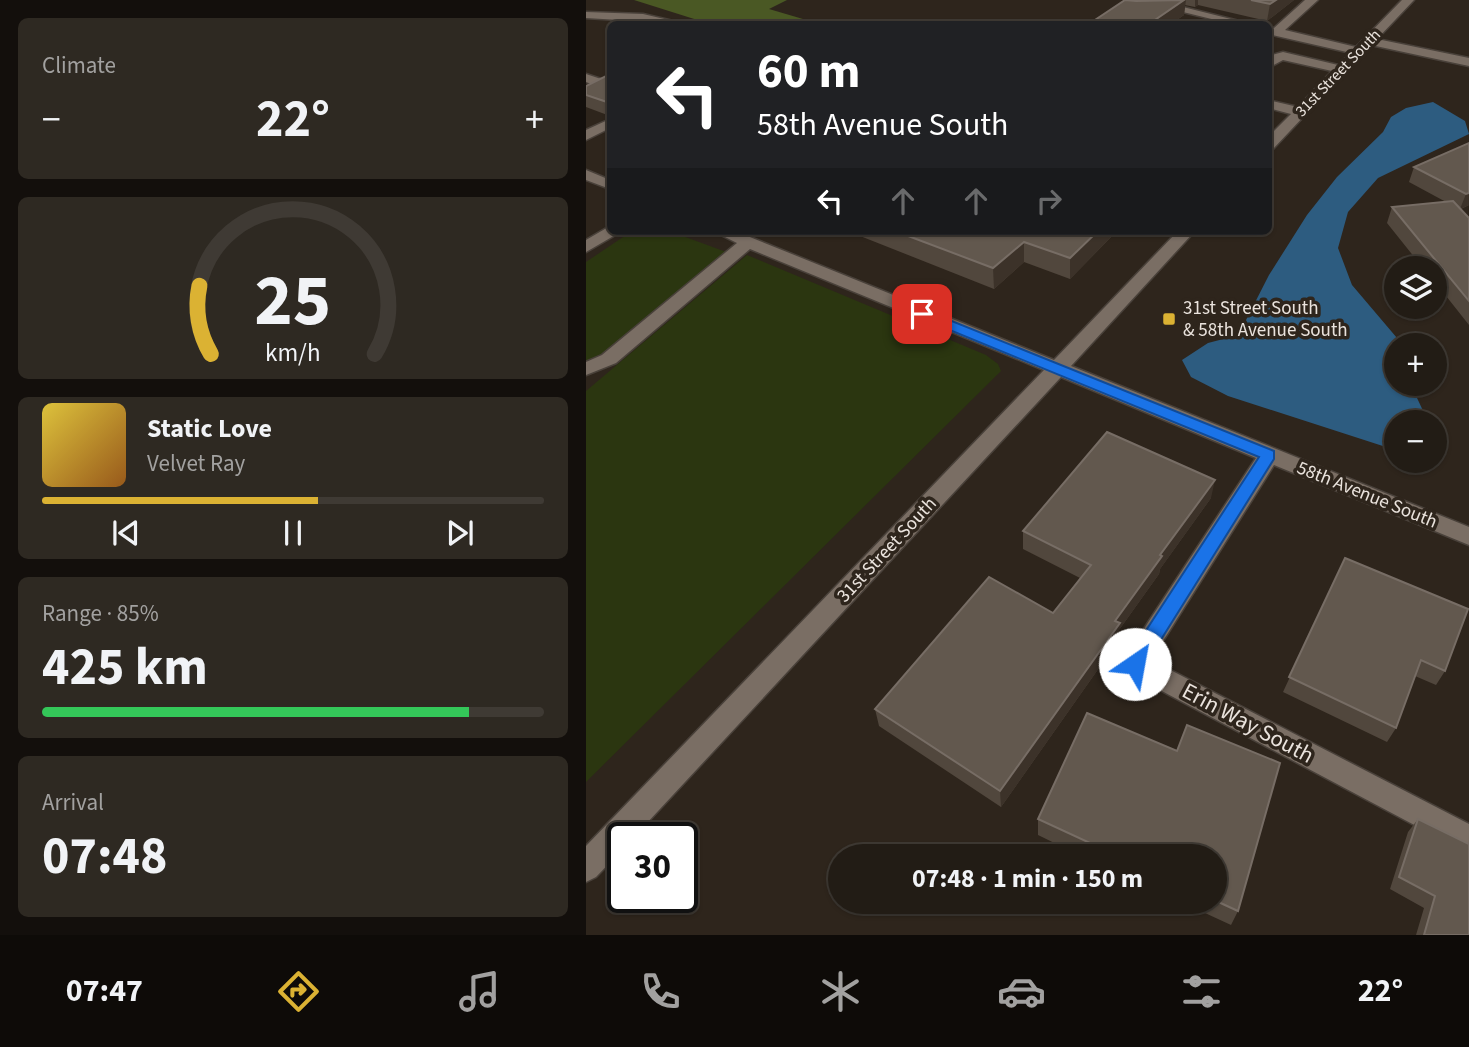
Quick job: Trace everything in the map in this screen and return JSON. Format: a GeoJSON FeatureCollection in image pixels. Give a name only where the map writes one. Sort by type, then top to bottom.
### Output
{"type":"FeatureCollection","features":[{"type":"Feature","properties":{"kind":"street"},"geometry":{"type":"LineString","coordinates":[[1140,0],[1232,21]]}},
{"type":"Feature","properties":{"kind":"street"},"geometry":{"type":"LineString","coordinates":[[1272,31],[1312,0]]}},
{"type":"Feature","properties":{"kind":"street","name":"31st Street South"},"geometry":{"type":"LineString","coordinates":[[1272,142],[1408,0]]}},
{"type":"Feature","properties":{"kind":"street"},"geometry":{"type":"LineString","coordinates":[[586,15],[643,17],[664,21]]}},
{"type":"Feature","properties":{"kind":"street"},"geometry":{"type":"LineString","coordinates":[[1272,31],[1359,51]]}},
{"type":"Feature","properties":{"kind":"street"},"geometry":{"type":"LineString","coordinates":[[1369,41],[1463,61],[1469,46]]}},
{"type":"Feature","properties":{"kind":"street"},"geometry":{"type":"LineString","coordinates":[[1272,62],[1283,56],[1342,70]]}},
{"type":"Feature","properties":{"kind":"street"},"geometry":{"type":"LineString","coordinates":[[586,78],[607,84]]}},
{"type":"Feature","properties":{"kind":"street"},"geometry":{"type":"LineString","coordinates":[[586,94],[607,84]]}},
{"type":"Feature","properties":{"kind":"street"},"geometry":{"type":"LineString","coordinates":[[1272,105],[1301,113]]}},
{"type":"Feature","properties":{"kind":"street"},"geometry":{"type":"LineString","coordinates":[[586,136],[607,125]]}},
{"type":"Feature","properties":{"kind":"street"},"geometry":{"type":"LineString","coordinates":[[586,174],[607,184]]}},
{"type":"Feature","properties":{"kind":"street"},"geometry":{"type":"LineString","coordinates":[[586,247],[607,234]]}},
{"type":"Feature","properties":{"kind":"street","name":"58th Avenue South"},"geometry":{"type":"LineString","coordinates":[[731,235],[1469,536]]}},
{"type":"Feature","properties":{"kind":"street","name":"31st Street South"},"geometry":{"type":"LineString","coordinates":[[586,867],[1183,235]]}},
{"type":"Feature","properties":{"kind":"street"},"geometry":{"type":"LineString","coordinates":[[586,369],[609,359],[748,242]]}},
{"type":"Feature","properties":{"kind":"street","name":"Erin Way South"},"geometry":{"type":"LineString","coordinates":[[1269,455],[1135,664],[1469,840]]}},
{"type":"Feature","properties":{"kind":"green space"},"geometry":{"type":"Polygon","coordinates":[[[634,0],[787,0],[769,9],[810,21],[700,21],[634,0]]]}},
{"type":"Feature","properties":{"kind":"green space"},"geometry":{"type":"Polygon","coordinates":[[[626,235],[680,235],[729,253],[603,357],[586,361],[586,262],[626,235]]]}},
{"type":"Feature","properties":{"kind":"green space"},"geometry":{"type":"Polygon","coordinates":[[[747,255],[986,355],[998,364],[1001,371],[586,782],[586,391],[747,255]]]}},
{"type":"Feature","properties":{"kind":"water"},"geometry":{"type":"Polygon","coordinates":[[[1433,102],[1465,121],[1469,134],[1378,178],[1348,212],[1338,248],[1352,285],[1393,333],[1384,333],[1384,396],[1416,396],[1423,410],[1384,410],[1384,446],[1228,396],[1191,377],[1182,360],[1208,343],[1231,337],[1244,324],[1269,275],[1307,215],[1337,177],[1383,132],[1391,117],[1406,108],[1433,102]]]}},
{"type":"Feature","properties":{"kind":"building"},"geometry":{"type":"Polygon","coordinates":[[[1125,0],[1184,0],[1153,21],[1094,21],[1125,0]]]}},
{"type":"Feature","properties":{"kind":"building"},"geometry":{"type":"Polygon","coordinates":[[[1251,0],[1276,0],[1270,4],[1251,0]]]}},
{"type":"Feature","properties":{"kind":"building"},"geometry":{"type":"Polygon","coordinates":[[[607,76],[607,102],[586,95],[586,86],[607,76]]]}},
{"type":"Feature","properties":{"kind":"building"},"geometry":{"type":"Polygon","coordinates":[[[1469,143],[1469,193],[1466,194],[1414,167],[1469,143]]]}},
{"type":"Feature","properties":{"kind":"building"},"geometry":{"type":"Polygon","coordinates":[[[1453,201],[1469,218],[1469,301],[1447,274],[1447,256],[1432,256],[1392,207],[1453,201]]]}},
{"type":"Feature","properties":{"kind":"building"},"geometry":{"type":"Polygon","coordinates":[[[906,235],[1094,235],[1070,258],[1024,242],[993,268],[906,235]]]}},
{"type":"Feature","properties":{"kind":"building"},"geometry":{"type":"Polygon","coordinates":[[[1107,432],[1215,480],[1115,621],[1120,623],[1000,791],[875,709],[989,577],[1053,613],[1091,565],[1023,531],[1107,432]]]}},
{"type":"Feature","properties":{"kind":"building"},"geometry":{"type":"Polygon","coordinates":[[[1345,558],[1468,609],[1445,671],[1421,660],[1396,728],[1289,677],[1345,558]]]}},
{"type":"Feature","properties":{"kind":"building"},"geometry":{"type":"Polygon","coordinates":[[[1087,713],[1177,751],[1187,725],[1280,763],[1238,911],[1227,906],[1227,844],[1092,844],[1038,819],[1087,713]]]}},
{"type":"Feature","properties":{"kind":"building"},"geometry":{"type":"Polygon","coordinates":[[[1418,819],[1469,844],[1469,935],[1424,935],[1435,896],[1399,877],[1418,819]]]}},
{"type":"Feature","properties":{"kind":"place","name":"31st Street South & 58th Avenue South"},"geometry":{"type":"Point","coordinates":[1169,319]}},
{"type":"Feature","properties":{"kind":"route"},"geometry":{"type":"LineString","coordinates":[[922,314],[1269,455],[1135,664]]}}]}
